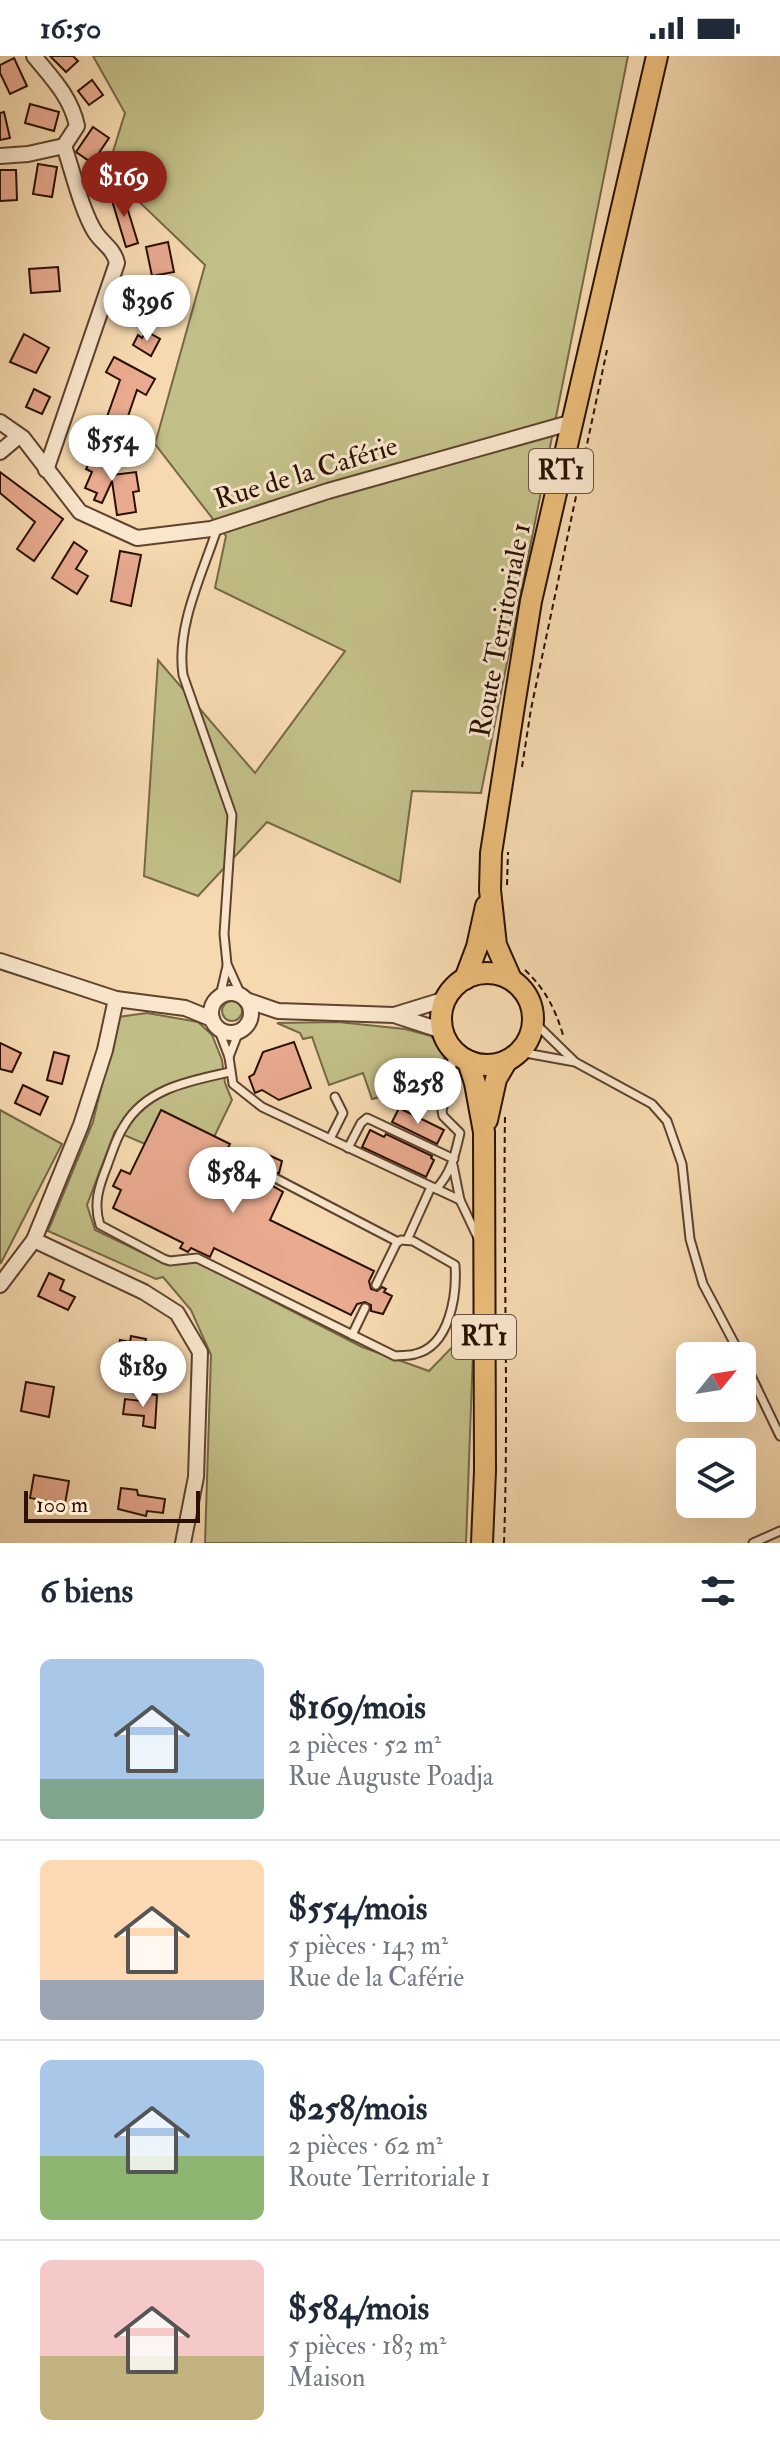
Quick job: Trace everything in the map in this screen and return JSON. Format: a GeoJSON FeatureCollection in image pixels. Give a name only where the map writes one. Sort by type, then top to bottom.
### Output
{"type":"FeatureCollection","features":[{"type":"Feature","properties":{"kind":"main road","name":"Route Territoriale 1"},"geometry":{"type":"LineString","coordinates":[[515,972],[496,945],[498,892],[491,853],[531,601],[657,56]]}},
{"type":"Feature","properties":{"kind":"main road","name":"Route Territoriale 1"},"geometry":{"type":"LineString","coordinates":[[465,979],[498,892]]}},
{"type":"Feature","properties":{"kind":"main road"},"geometry":{"type":"LineString","coordinates":[[515,972],[528,998],[534,1022],[527,1044],[513,1057],[493,1065],[454,1047],[442,1009],[454,987],[465,979],[488,973],[515,972]]}},
{"type":"Feature","properties":{"kind":"main road","name":"RT1"},"geometry":{"type":"LineString","coordinates":[[454,1047],[475,1083],[484,1132],[485,1471],[482,1543]]}},
{"type":"Feature","properties":{"kind":"main road","name":"RT1"},"geometry":{"type":"LineString","coordinates":[[484,1132],[496,1079],[513,1057]]}},
{"type":"Feature","properties":{"kind":"street"},"geometry":{"type":"LineString","coordinates":[[0,156],[64,146],[77,126],[66,95],[34,56]]}},
{"type":"Feature","properties":{"kind":"street"},"geometry":{"type":"LineString","coordinates":[[46,470],[117,263],[115,253],[96,233],[90,221],[64,146]]}},
{"type":"Feature","properties":{"kind":"street","name":"Rue de la Caférie"},"geometry":{"type":"LineString","coordinates":[[0,422],[19,436],[80,512],[137,538],[218,527],[328,491],[573,422]]}},
{"type":"Feature","properties":{"kind":"street"},"geometry":{"type":"LineString","coordinates":[[0,452],[19,436]]}},
{"type":"Feature","properties":{"kind":"street"},"geometry":{"type":"LineString","coordinates":[[0,961],[116,999],[185,1008],[228,1032],[278,1011]]}},
{"type":"Feature","properties":{"kind":"street"},"geometry":{"type":"LineString","coordinates":[[185,1008],[230,993],[278,1011],[394,1015],[446,999]]}},
{"type":"Feature","properties":{"kind":"street"},"geometry":{"type":"LineString","coordinates":[[244,997],[251,1010],[244,1026]]}},
{"type":"Feature","properties":{"kind":"street"},"geometry":{"type":"LineString","coordinates":[[215,1024],[217,998]]}},
{"type":"Feature","properties":{"kind":"street"},"geometry":{"type":"LineString","coordinates":[[0,1285],[34,1240],[81,1125],[105,1050],[116,999]]}},
{"type":"Feature","properties":{"kind":"street"},"geometry":{"type":"LineString","coordinates":[[394,1015],[454,1047]]}},
{"type":"Feature","properties":{"kind":"street"},"geometry":{"type":"LineString","coordinates":[[34,1240],[144,1292],[177,1313],[200,1352],[196,1477],[183,1543]]}},
{"type":"Feature","properties":{"kind":"lane"},"geometry":{"type":"LineString","coordinates":[[218,527],[184,627],[181,657],[183,675],[232,815],[224,934],[227,964],[244,997]]}},
{"type":"Feature","properties":{"kind":"lane"},"geometry":{"type":"LineString","coordinates":[[217,998],[227,964]]}},
{"type":"Feature","properties":{"kind":"lane"},"geometry":{"type":"LineString","coordinates":[[534,1022],[575,1062],[652,1104],[667,1121],[682,1164],[690,1239],[703,1284],[734,1342]]}},
{"type":"Feature","properties":{"kind":"lane"},"geometry":{"type":"LineString","coordinates":[[215,1024],[229,1057],[233,1084],[262,1107],[460,1200]]}},
{"type":"Feature","properties":{"kind":"lane"},"geometry":{"type":"LineString","coordinates":[[229,1057],[244,1026]]}},
{"type":"Feature","properties":{"kind":"lane"},"geometry":{"type":"LineString","coordinates":[[407,1240],[433,1188],[447,1176],[453,1162],[460,1133],[442,1111],[454,1047]]}},
{"type":"Feature","properties":{"kind":"lane"},"geometry":{"type":"LineString","coordinates":[[513,1057],[575,1062]]}},
{"type":"Feature","properties":{"kind":"lane"},"geometry":{"type":"LineString","coordinates":[[230,1072],[179,1084],[153,1096],[134,1111],[122,1128],[100,1183],[96,1198],[100,1225],[164,1259],[197,1258],[395,1356],[415,1354],[431,1347],[447,1325],[456,1279],[455,1265],[407,1240],[397,1242],[277,1179]]}},
{"type":"Feature","properties":{"kind":"lane"},"geometry":{"type":"LineString","coordinates":[[330,1139],[343,1113],[335,1097]]}},
{"type":"Feature","properties":{"kind":"lane"},"geometry":{"type":"LineString","coordinates":[[348,1148],[367,1118],[453,1162]]}},
{"type":"Feature","properties":{"kind":"lane"},"geometry":{"type":"LineString","coordinates":[[234,1157],[253,1167]]}},
{"type":"Feature","properties":{"kind":"lane"},"geometry":{"type":"LineString","coordinates":[[453,1162],[460,1200],[484,1251]]}},
{"type":"Feature","properties":{"kind":"lane"},"geometry":{"type":"LineString","coordinates":[[376,1285],[397,1242]]}},
{"type":"Feature","properties":{"kind":"lane"},"geometry":{"type":"LineString","coordinates":[[352,1335],[365,1308]]}},
{"type":"Feature","properties":{"kind":"lane"},"geometry":{"type":"LineString","coordinates":[[756,1386],[780,1436]]}},
{"type":"Feature","properties":{"kind":"lane"},"geometry":{"type":"LineString","coordinates":[[753,1543],[780,1531]]}},
{"type":"Feature","properties":{"kind":"path"},"geometry":{"type":"LineString","coordinates":[[521,771],[531,709],[607,350]]}},
{"type":"Feature","properties":{"kind":"path"},"geometry":{"type":"LineString","coordinates":[[498,892],[508,848]]}},
{"type":"Feature","properties":{"kind":"path"},"geometry":{"type":"LineString","coordinates":[[515,972],[541,985],[554,1007],[563,1035],[557,1044]]}},
{"type":"Feature","properties":{"kind":"path"},"geometry":{"type":"LineString","coordinates":[[504,1543],[507,1467],[503,1238],[506,1107]]}},
{"type":"Feature","properties":{"kind":"shaded area"},"geometry":{"type":"Polygon","coordinates":[[[93,56],[628,56],[481,793],[412,791],[400,882],[267,822],[198,896],[144,876],[158,660],[255,773],[345,651],[215,588],[226,536],[155,444],[205,265],[107,171],[125,113],[93,56]]]}},
{"type":"Feature","properties":{"kind":"shaded area"},"geometry":{"type":"Polygon","coordinates":[[[232,1001],[239,1004],[242,1011],[239,1018],[232,1021],[225,1018],[222,1011],[225,1004],[232,1001]]]}},
{"type":"Feature","properties":{"kind":"shaded area"},"geometry":{"type":"Polygon","coordinates":[[[147,1013],[198,1022],[212,1035],[232,1100],[214,1137],[145,1144],[115,1131],[87,1205],[95,1230],[168,1265],[195,1261],[362,1347],[429,1371],[458,1341],[473,1352],[466,1543],[205,1543],[211,1355],[191,1310],[163,1277],[156,1279],[48,1231],[93,1122],[118,1017],[147,1013]]]}},
{"type":"Feature","properties":{"kind":"shaded area"},"geometry":{"type":"Polygon","coordinates":[[[338,1022],[405,1029],[431,1036],[446,1052],[434,1097],[421,1104],[391,1094],[372,1099],[363,1073],[329,1085],[312,1037],[303,1039],[300,1033],[277,1023],[338,1022]]]}},
{"type":"Feature","properties":{"kind":"shaded area"},"geometry":{"type":"Polygon","coordinates":[[[0,1110],[62,1144],[1,1263],[0,1262],[0,1110]]]}},
{"type":"Feature","properties":{"kind":"building"},"geometry":{"type":"Polygon","coordinates":[[[50,56],[73,56],[78,61],[66,72],[50,56]]]}},
{"type":"Feature","properties":{"kind":"building"},"geometry":{"type":"Polygon","coordinates":[[[14,58],[27,86],[10,94],[0,73],[0,65],[14,58]]]}},
{"type":"Feature","properties":{"kind":"building"},"geometry":{"type":"Polygon","coordinates":[[[92,80],[103,95],[89,105],[78,91],[92,80]]]}},
{"type":"Feature","properties":{"kind":"building"},"geometry":{"type":"Polygon","coordinates":[[[30,104],[59,112],[54,131],[25,123],[30,104]]]}},
{"type":"Feature","properties":{"kind":"building"},"geometry":{"type":"Polygon","coordinates":[[[4,112],[10,138],[0,140],[0,113],[4,112]]]}},
{"type":"Feature","properties":{"kind":"building"},"geometry":{"type":"Polygon","coordinates":[[[93,127],[109,138],[92,163],[76,152],[93,127]]]}},
{"type":"Feature","properties":{"kind":"building"},"geometry":{"type":"Polygon","coordinates":[[[38,164],[57,167],[52,197],[33,194],[38,164]]]}},
{"type":"Feature","properties":{"kind":"building"},"geometry":{"type":"Polygon","coordinates":[[[0,170],[16,170],[17,200],[0,201],[0,170]]]}},
{"type":"Feature","properties":{"kind":"building"},"geometry":{"type":"Polygon","coordinates":[[[122,191],[138,243],[126,247],[110,194],[122,191]]]}},
{"type":"Feature","properties":{"kind":"building"},"geometry":{"type":"Polygon","coordinates":[[[168,242],[174,272],[152,276],[146,247],[168,242]]]}},
{"type":"Feature","properties":{"kind":"building"},"geometry":{"type":"Polygon","coordinates":[[[58,267],[60,291],[31,293],[29,269],[58,267]]]}},
{"type":"Feature","properties":{"kind":"building"},"geometry":{"type":"Polygon","coordinates":[[[160,292],[183,297],[181,308],[157,303],[160,292]]]}},
{"type":"Feature","properties":{"kind":"building"},"geometry":{"type":"Polygon","coordinates":[[[146,331],[160,339],[151,356],[133,345],[138,335],[142,338],[146,331]]]}},
{"type":"Feature","properties":{"kind":"building"},"geometry":{"type":"Polygon","coordinates":[[[24,334],[49,348],[36,373],[10,362],[24,334]]]}},
{"type":"Feature","properties":{"kind":"building"},"geometry":{"type":"Polygon","coordinates":[[[114,357],[155,379],[146,395],[137,390],[125,425],[114,421],[103,443],[80,431],[86,419],[103,428],[120,380],[106,372],[114,357]]]}},
{"type":"Feature","properties":{"kind":"building"},"geometry":{"type":"Polygon","coordinates":[[[34,389],[50,397],[42,414],[26,407],[34,389]]]}},
{"type":"Feature","properties":{"kind":"building"},"geometry":{"type":"Polygon","coordinates":[[[95,451],[118,463],[112,475],[136,472],[139,491],[133,492],[136,512],[117,515],[112,481],[102,503],[94,500],[97,493],[85,488],[92,472],[86,469],[95,451]]]}},
{"type":"Feature","properties":{"kind":"building"},"geometry":{"type":"Polygon","coordinates":[[[0,472],[63,519],[34,561],[17,549],[35,522],[0,493],[0,472]]]}},
{"type":"Feature","properties":{"kind":"building"},"geometry":{"type":"Polygon","coordinates":[[[74,542],[87,551],[76,569],[88,576],[77,594],[52,578],[74,542]]]}},
{"type":"Feature","properties":{"kind":"building"},"geometry":{"type":"Polygon","coordinates":[[[120,551],[141,555],[131,606],[111,601],[120,551]]]}},
{"type":"Feature","properties":{"kind":"building"},"geometry":{"type":"Polygon","coordinates":[[[294,1042],[311,1088],[279,1100],[262,1090],[255,1093],[249,1077],[254,1074],[263,1052],[294,1042]]]}},
{"type":"Feature","properties":{"kind":"building"},"geometry":{"type":"Polygon","coordinates":[[[0,1043],[21,1053],[12,1072],[0,1069],[0,1043]]]}},
{"type":"Feature","properties":{"kind":"building"},"geometry":{"type":"Polygon","coordinates":[[[54,1052],[69,1056],[62,1084],[47,1080],[54,1052]]]}},
{"type":"Feature","properties":{"kind":"building"},"geometry":{"type":"Polygon","coordinates":[[[23,1085],[48,1097],[40,1115],[15,1103],[23,1085]]]}},
{"type":"Feature","properties":{"kind":"building"},"geometry":{"type":"Polygon","coordinates":[[[399,1108],[444,1130],[437,1144],[392,1122],[399,1108]]]}},
{"type":"Feature","properties":{"kind":"building"},"geometry":{"type":"Polygon","coordinates":[[[161,1110],[230,1144],[221,1161],[249,1175],[258,1171],[257,1158],[261,1160],[264,1153],[282,1161],[279,1173],[274,1173],[271,1178],[273,1186],[283,1192],[270,1220],[374,1271],[369,1281],[371,1289],[377,1291],[382,1287],[392,1296],[383,1314],[371,1311],[371,1305],[365,1302],[357,1304],[351,1315],[214,1248],[210,1257],[191,1248],[188,1252],[180,1248],[183,1243],[113,1208],[121,1190],[113,1186],[121,1170],[130,1174],[161,1110]]]}},
{"type":"Feature","properties":{"kind":"building"},"geometry":{"type":"Polygon","coordinates":[[[370,1130],[384,1137],[386,1134],[432,1156],[434,1160],[426,1177],[362,1147],[370,1130]]]}},
{"type":"Feature","properties":{"kind":"building"},"geometry":{"type":"Polygon","coordinates":[[[49,1273],[64,1280],[60,1290],[75,1297],[68,1310],[38,1296],[49,1273]]]}},
{"type":"Feature","properties":{"kind":"building"},"geometry":{"type":"Polygon","coordinates":[[[131,1336],[146,1339],[145,1344],[157,1346],[153,1368],[117,1361],[120,1340],[130,1342],[131,1336]]]}},
{"type":"Feature","properties":{"kind":"building"},"geometry":{"type":"Polygon","coordinates":[[[26,1382],[54,1387],[49,1417],[21,1411],[26,1382]]]}},
{"type":"Feature","properties":{"kind":"building"},"geometry":{"type":"Polygon","coordinates":[[[142,1393],[157,1395],[155,1428],[143,1426],[144,1416],[123,1414],[125,1399],[141,1401],[142,1393]]]}},
{"type":"Feature","properties":{"kind":"building"},"geometry":{"type":"Polygon","coordinates":[[[34,1475],[69,1481],[65,1504],[30,1498],[34,1475]]]}},
{"type":"Feature","properties":{"kind":"building"},"geometry":{"type":"Polygon","coordinates":[[[121,1488],[137,1490],[138,1495],[165,1499],[163,1513],[147,1511],[146,1516],[118,1509],[121,1488]]]}}]}
